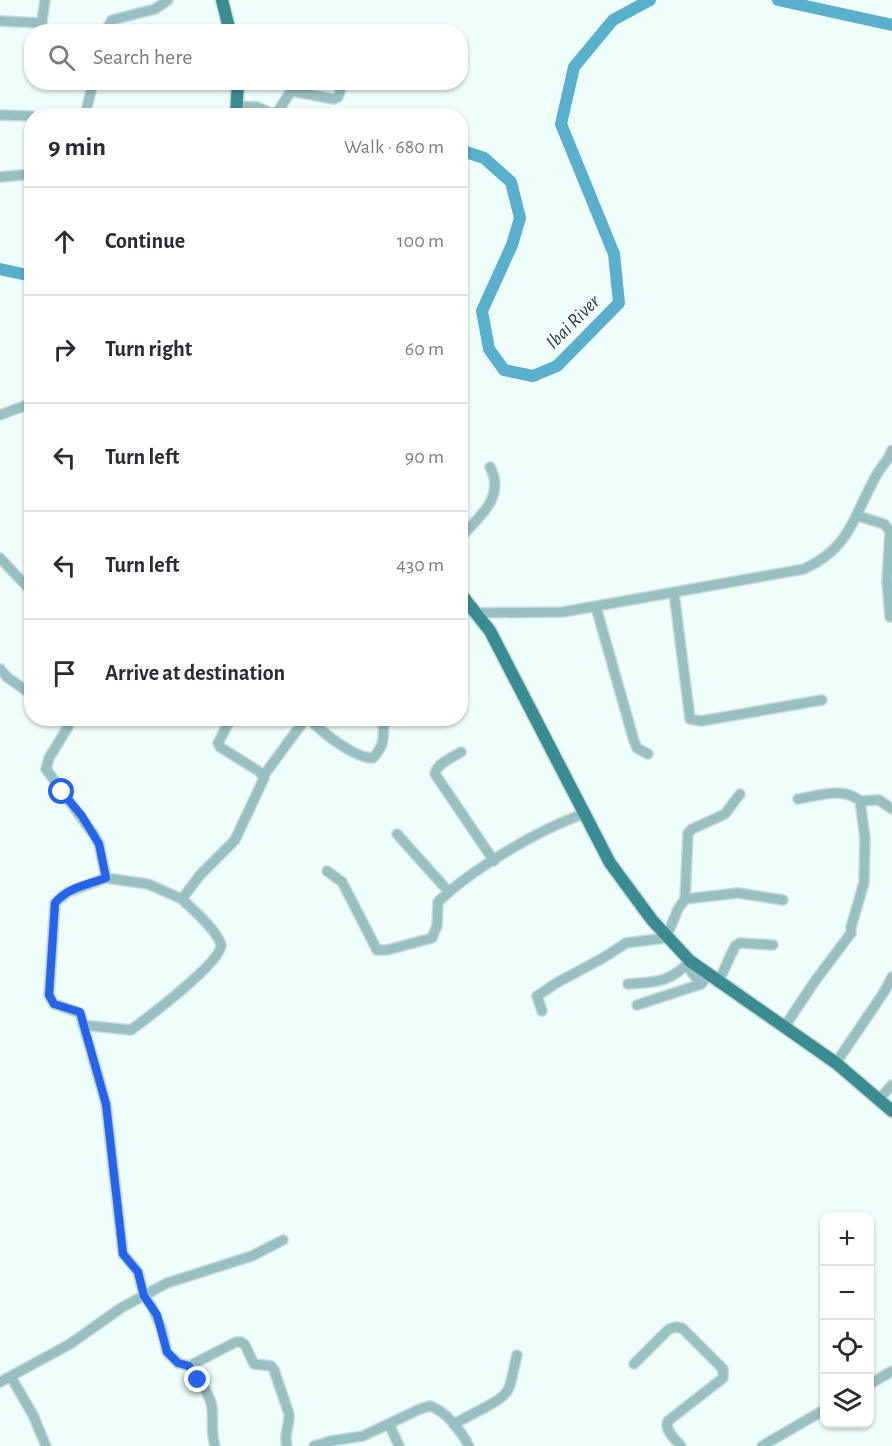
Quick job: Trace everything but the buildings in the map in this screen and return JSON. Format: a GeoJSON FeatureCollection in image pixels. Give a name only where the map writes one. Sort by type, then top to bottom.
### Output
{"type":"FeatureCollection","features":[{"type":"Feature","properties":{"kind":"main road"},"geometry":{"type":"LineString","coordinates":[[222,0],[228,24]]}},
{"type":"Feature","properties":{"kind":"main road"},"geometry":{"type":"LineString","coordinates":[[236,108],[237,90]]}},
{"type":"Feature","properties":{"kind":"main road"},"geometry":{"type":"LineString","coordinates":[[468,603],[490,631],[583,814],[610,862],[666,938],[688,963],[709,981],[785,1026],[836,1063],[892,1111]]}},
{"type":"Feature","properties":{"kind":"street"},"geometry":{"type":"LineString","coordinates":[[42,24],[45,0]]}},
{"type":"Feature","properties":{"kind":"street"},"geometry":{"type":"LineString","coordinates":[[110,24],[112,20],[155,9],[168,0]]}},
{"type":"Feature","properties":{"kind":"street"},"geometry":{"type":"LineString","coordinates":[[0,21],[24,24]]}},
{"type":"Feature","properties":{"kind":"street"},"geometry":{"type":"LineString","coordinates":[[88,108],[91,90]]}},
{"type":"Feature","properties":{"kind":"street"},"geometry":{"type":"LineString","coordinates":[[281,108],[291,91],[334,99],[338,97],[340,90]]}},
{"type":"Feature","properties":{"kind":"street"},"geometry":{"type":"LineString","coordinates":[[0,115],[24,116]]}},
{"type":"Feature","properties":{"kind":"street"},"geometry":{"type":"LineString","coordinates":[[0,177],[24,175]]}},
{"type":"Feature","properties":{"kind":"street"},"geometry":{"type":"LineString","coordinates":[[0,415],[24,406]]}},
{"type":"Feature","properties":{"kind":"street"},"geometry":{"type":"LineString","coordinates":[[477,614],[563,612],[804,569],[817,562],[843,541],[858,516],[878,472],[892,450]]}},
{"type":"Feature","properties":{"kind":"street"},"geometry":{"type":"LineString","coordinates":[[468,528],[492,500],[496,481],[490,467]]}},
{"type":"Feature","properties":{"kind":"street"},"geometry":{"type":"LineString","coordinates":[[858,516],[885,524],[889,528],[890,617]]}},
{"type":"Feature","properties":{"kind":"street"},"geometry":{"type":"LineString","coordinates":[[0,558],[24,584]]}},
{"type":"Feature","properties":{"kind":"street"},"geometry":{"type":"LineString","coordinates":[[674,593],[690,719],[701,721],[822,699]]}},
{"type":"Feature","properties":{"kind":"street"},"geometry":{"type":"LineString","coordinates":[[596,607],[634,741],[637,748],[648,754]]}},
{"type":"Feature","properties":{"kind":"street"},"geometry":{"type":"LineString","coordinates":[[0,669],[24,689]]}},
{"type":"Feature","properties":{"kind":"street"},"geometry":{"type":"LineString","coordinates":[[0,687],[7,677]]}},
{"type":"Feature","properties":{"kind":"street"},"geometry":{"type":"LineString","coordinates":[[68,726],[49,758],[46,769],[99,844],[106,878]]}},
{"type":"Feature","properties":{"kind":"street"},"geometry":{"type":"LineString","coordinates":[[227,726],[218,742],[220,747],[264,775]]}},
{"type":"Feature","properties":{"kind":"street"},"geometry":{"type":"LineString","coordinates":[[182,899],[200,875],[235,840],[262,785],[264,775],[301,726]]}},
{"type":"Feature","properties":{"kind":"street"},"geometry":{"type":"LineString","coordinates":[[317,726],[339,743],[366,758],[373,758],[381,749],[385,736],[384,726]]}},
{"type":"Feature","properties":{"kind":"street"},"geometry":{"type":"LineString","coordinates":[[461,752],[441,764],[435,774],[494,861]]}},
{"type":"Feature","properties":{"kind":"street"},"geometry":{"type":"LineString","coordinates":[[785,1026],[809,990],[846,944],[864,883],[865,838],[860,801],[854,795],[843,792],[798,799]]}},
{"type":"Feature","properties":{"kind":"street"},"geometry":{"type":"LineString","coordinates":[[542,1011],[537,996],[558,982],[626,943],[666,938],[678,909],[685,899],[688,833],[725,814],[740,794]]}},
{"type":"Feature","properties":{"kind":"street"},"geometry":{"type":"LineString","coordinates":[[860,801],[879,800],[892,809]]}},
{"type":"Feature","properties":{"kind":"street"},"geometry":{"type":"LineString","coordinates":[[327,871],[342,882],[377,950],[381,951],[432,938],[437,926],[438,902],[449,892],[494,861],[553,826],[583,814]]}},
{"type":"Feature","properties":{"kind":"street"},"geometry":{"type":"LineString","coordinates":[[397,834],[449,892]]}},
{"type":"Feature","properties":{"kind":"street"},"geometry":{"type":"LineString","coordinates":[[83,1025],[131,1030],[156,1013],[197,977],[220,952],[221,944],[208,926],[182,899],[148,884],[106,878],[60,896],[55,903],[49,995],[54,1004],[77,1010],[83,1025],[106,1104],[123,1254],[138,1272],[144,1296],[157,1315],[167,1352],[178,1363],[189,1366],[236,1342],[241,1341],[245,1344],[254,1364],[271,1366],[274,1370],[289,1414],[284,1438],[287,1446]]}},
{"type":"Feature","properties":{"kind":"street"},"geometry":{"type":"LineString","coordinates":[[685,899],[738,892],[783,900]]}},
{"type":"Feature","properties":{"kind":"street"},"geometry":{"type":"LineString","coordinates":[[638,1005],[709,981],[735,946],[740,943],[773,945]]}},
{"type":"Feature","properties":{"kind":"street"},"geometry":{"type":"LineString","coordinates":[[628,984],[655,982],[672,977],[688,963]]}},
{"type":"Feature","properties":{"kind":"street"},"geometry":{"type":"LineString","coordinates":[[836,1063],[892,977]]}},
{"type":"Feature","properties":{"kind":"street"},"geometry":{"type":"LineString","coordinates":[[879,1099],[892,1085]]}},
{"type":"Feature","properties":{"kind":"street"},"geometry":{"type":"LineString","coordinates":[[0,1382],[78,1339],[121,1308],[167,1283],[252,1256],[283,1240]]}},
{"type":"Feature","properties":{"kind":"street"},"geometry":{"type":"LineString","coordinates":[[634,1364],[669,1329],[676,1327],[682,1329],[723,1370],[723,1378],[668,1420],[667,1429],[681,1446]]}},
{"type":"Feature","properties":{"kind":"street"},"geometry":{"type":"LineString","coordinates":[[454,1425],[507,1392],[517,1355]]}},
{"type":"Feature","properties":{"kind":"street"},"geometry":{"type":"LineString","coordinates":[[189,1366],[212,1406],[211,1430],[215,1446]]}},
{"type":"Feature","properties":{"kind":"street"},"geometry":{"type":"LineString","coordinates":[[874,1382],[892,1371]]}},
{"type":"Feature","properties":{"kind":"street"},"geometry":{"type":"LineString","coordinates":[[11,1377],[33,1414],[46,1446]]}},
{"type":"Feature","properties":{"kind":"street"},"geometry":{"type":"LineString","coordinates":[[318,1445],[363,1436],[430,1406],[442,1413],[454,1425],[469,1446]]}},
{"type":"Feature","properties":{"kind":"street"},"geometry":{"type":"LineString","coordinates":[[762,1446],[820,1413]]}},
{"type":"Feature","properties":{"kind":"street"},"geometry":{"type":"LineString","coordinates":[[388,1424],[399,1446]]}},
{"type":"Feature","properties":{"kind":"waterway","name":"Ibai River"},"geometry":{"type":"LineString","coordinates":[[468,153],[484,158],[511,182],[520,218],[512,245],[482,311],[489,349],[504,370],[533,376],[557,366],[619,303],[614,254],[561,124],[574,67],[613,20],[650,0]]}},
{"type":"Feature","properties":{"kind":"waterway","name":"Ibai River"},"geometry":{"type":"LineString","coordinates":[[778,0],[892,25]]}},
{"type":"Feature","properties":{"kind":"waterway","name":"Ibai River"},"geometry":{"type":"LineString","coordinates":[[0,269],[24,274]]}},
{"type":"Feature","properties":{"kind":"route"},"geometry":{"type":"LineString","coordinates":[[62,792],[82,816],[99,844],[106,878],[68,892],[60,896],[55,903],[49,995],[54,1004],[80,1012],[106,1104],[112,1173],[123,1254],[138,1272],[144,1296],[157,1315],[161,1326],[167,1352],[178,1363],[189,1366],[198,1380]]}}]}
